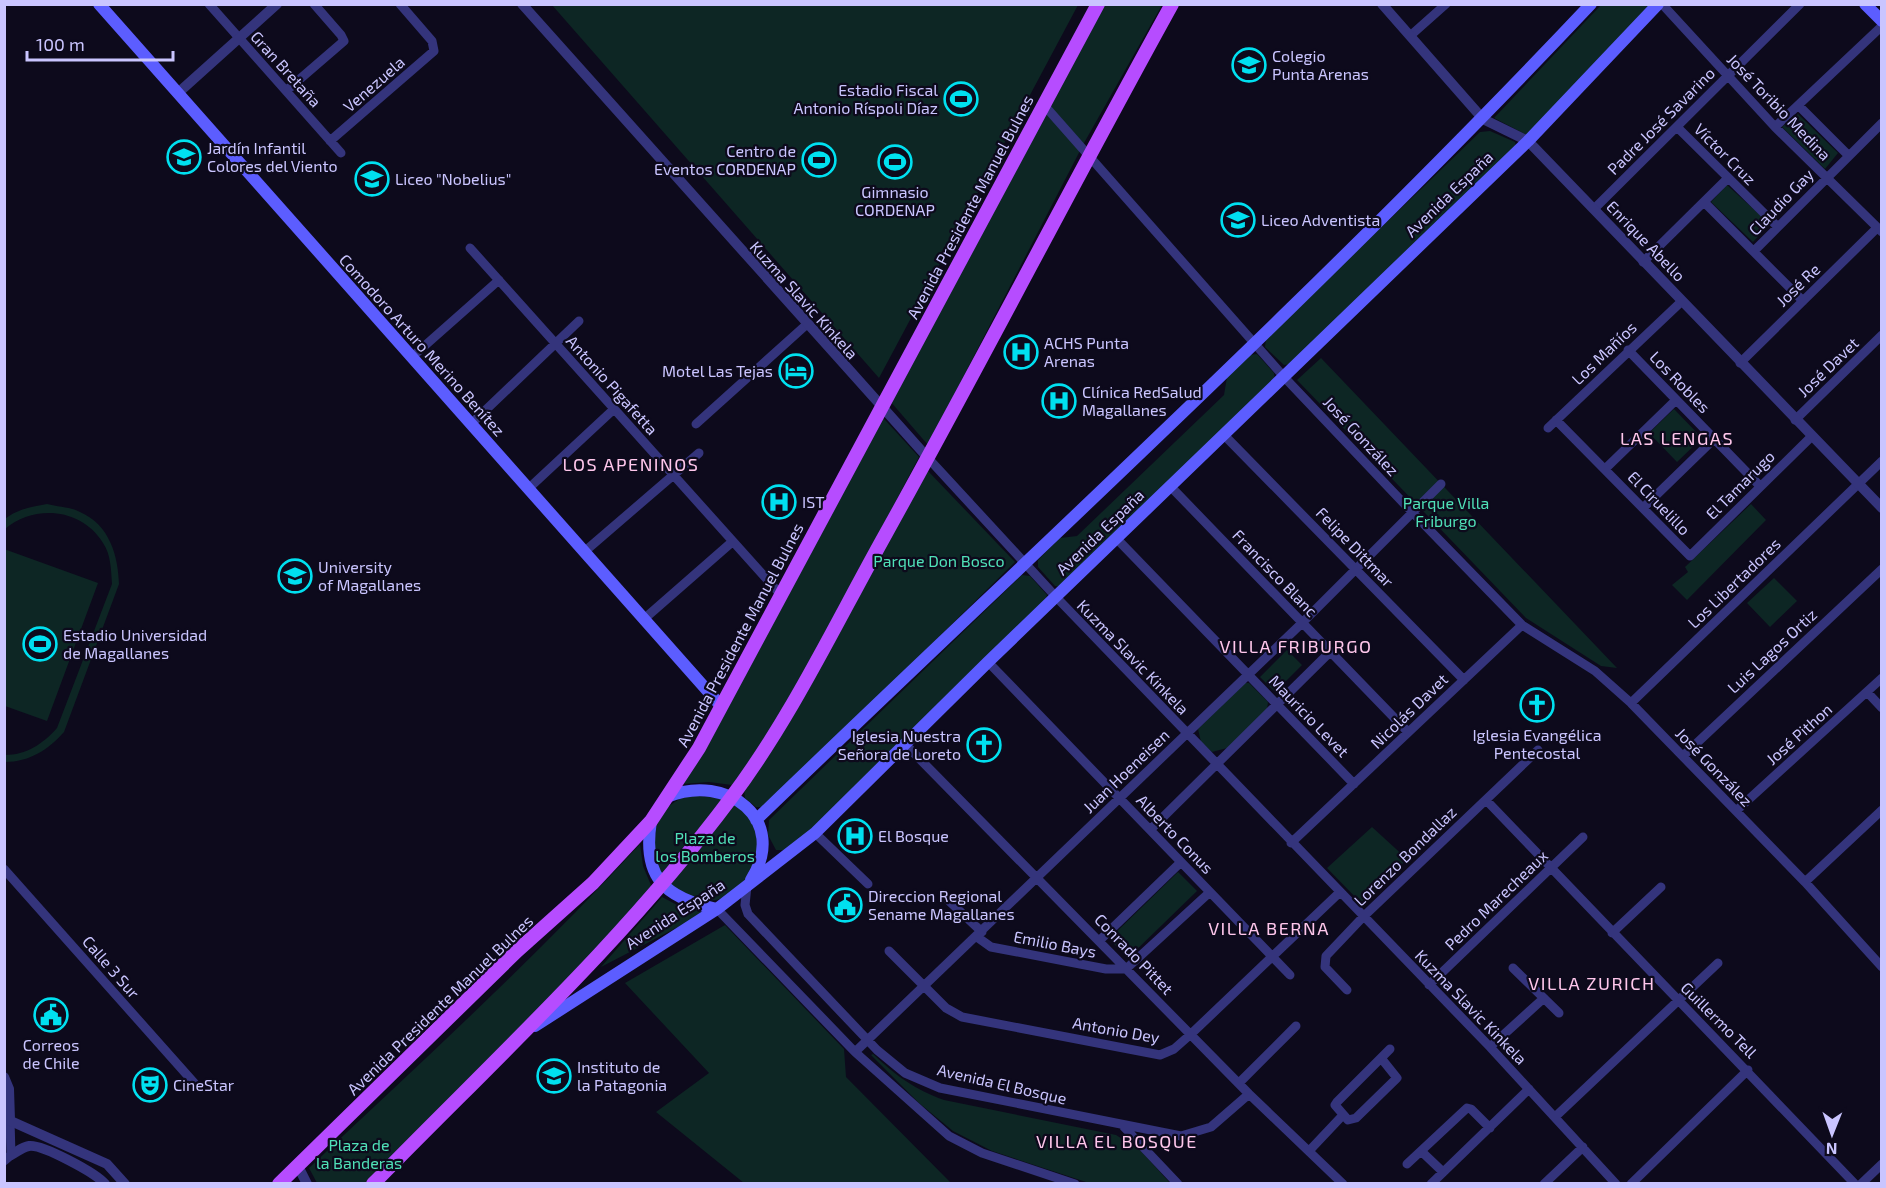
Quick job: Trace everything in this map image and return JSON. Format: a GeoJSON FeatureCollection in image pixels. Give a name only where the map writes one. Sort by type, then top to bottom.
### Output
{"type":"FeatureCollection","features":[{"type":"Feature","properties":{"kind":"main road","name":"Comodoro Arturo Merino Benítez"},"geometry":{"type":"LineString","coordinates":[[99,4],[721,706]]}},
{"type":"Feature","properties":{"kind":"main road","name":"Avenida Presidente Manuel Bulnes"},"geometry":{"type":"LineString","coordinates":[[279,1184],[517,951],[592,883],[651,822],[699,748],[1098,4]]}},
{"type":"Feature","properties":{"kind":"main road"},"geometry":{"type":"LineString","coordinates":[[373,1184],[582,975],[662,885],[732,796],[781,722],[928,458],[1172,4]]}},
{"type":"Feature","properties":{"kind":"main road","name":"Avenida España"},"geometry":{"type":"LineString","coordinates":[[756,820],[1483,119],[1591,4]]}},
{"type":"Feature","properties":{"kind":"main road","name":"Avenida España"},"geometry":{"type":"LineString","coordinates":[[524,1034],[601,981],[717,909],[815,832],[1528,141],[1660,4]]}},
{"type":"Feature","properties":{"kind":"main road"},"geometry":{"type":"LineString","coordinates":[[1865,4],[1881,24]]}},
{"type":"Feature","properties":{"kind":"main road"},"geometry":{"type":"LineString","coordinates":[[668,797],[697,789],[721,791],[746,806],[756,820],[762,850],[757,870],[747,886]]}},
{"type":"Feature","properties":{"kind":"main road"},"geometry":{"type":"LineString","coordinates":[[651,822],[648,850],[654,872],[662,885],[684,900],[717,909]]}},
{"type":"Feature","properties":{"kind":"street","name":"Gran Bretaña"},"geometry":{"type":"LineString","coordinates":[[210,4],[341,153]]}},
{"type":"Feature","properties":{"kind":"street"},"geometry":{"type":"LineString","coordinates":[[178,93],[277,4]]}},
{"type":"Feature","properties":{"kind":"street"},"geometry":{"type":"LineString","coordinates":[[286,91],[344,41],[344,38],[314,4]]}},
{"type":"Feature","properties":{"kind":"street","name":"Venezuela"},"geometry":{"type":"LineString","coordinates":[[330,141],[432,53],[434,48],[399,4]]}},
{"type":"Feature","properties":{"kind":"street","name":"Kuzma Slavic Kinkela"},"geometry":{"type":"LineString","coordinates":[[522,4],[881,408],[1057,598],[1490,1047],[1616,1184]]}},
{"type":"Feature","properties":{"kind":"street","name":"Enrique Abello"},"geometry":{"type":"LineString","coordinates":[[1382,4],[1483,119],[1528,141],[1881,508]]}},
{"type":"Feature","properties":{"kind":"street"},"geometry":{"type":"LineString","coordinates":[[1410,36],[1446,4]]}},
{"type":"Feature","properties":{"kind":"street","name":"José Toribio Medina"},"geometry":{"type":"LineString","coordinates":[[1660,4],[1775,127],[1879,230]]}},
{"type":"Feature","properties":{"kind":"street","name":"Padre José Savarino"},"geometry":{"type":"LineString","coordinates":[[1594,209],[1800,4]]}},
{"type":"Feature","properties":{"kind":"street"},"geometry":{"type":"LineString","coordinates":[[1775,127],[1881,24]]}},
{"type":"Feature","properties":{"kind":"street","name":"José González"},"geometry":{"type":"LineString","coordinates":[[1044,105],[1285,378],[1413,513],[1522,625],[1595,671],[1631,703],[1805,882],[1881,967]]}},
{"type":"Feature","properties":{"kind":"street"},"geometry":{"type":"LineString","coordinates":[[1799,106],[1848,155]]}},
{"type":"Feature","properties":{"kind":"street","name":"Claudio Gay"},"geometry":{"type":"LineString","coordinates":[[1754,251],[1848,155],[1880,127]]}},
{"type":"Feature","properties":{"kind":"street","name":"Víctor Cruz"},"geometry":{"type":"LineString","coordinates":[[1677,128],[1777,226]]}},
{"type":"Feature","properties":{"kind":"street"},"geometry":{"type":"LineString","coordinates":[[1643,262],[1728,178]]}},
{"type":"Feature","properties":{"kind":"street"},"geometry":{"type":"LineString","coordinates":[[1704,202],[1803,301]]}},
{"type":"Feature","properties":{"kind":"street","name":"José Re"},"geometry":{"type":"LineString","coordinates":[[1740,363],[1879,230]]}},
{"type":"Feature","properties":{"kind":"street","name":"Antonio Pigafetta"},"geometry":{"type":"LineString","coordinates":[[470,248],[781,595]]}},
{"type":"Feature","properties":{"kind":"street"},"geometry":{"type":"LineString","coordinates":[[412,357],[499,280]]}},
{"type":"Feature","properties":{"kind":"street","name":"Los Mañíos"},"geometry":{"type":"LineString","coordinates":[[1548,428],[1682,301]]}},
{"type":"Feature","properties":{"kind":"street"},"geometry":{"type":"LineString","coordinates":[[471,424],[579,321]]}},
{"type":"Feature","properties":{"kind":"street"},"geometry":{"type":"LineString","coordinates":[[696,424],[806,324]]}},
{"type":"Feature","properties":{"kind":"street","name":"José Davet"},"geometry":{"type":"LineString","coordinates":[[1795,420],[1881,335]]}},
{"type":"Feature","properties":{"kind":"street","name":"Los Robles"},"geometry":{"type":"LineString","coordinates":[[1628,351],[1759,485]]}},
{"type":"Feature","properties":{"kind":"street"},"geometry":{"type":"LineString","coordinates":[[1605,469],[1676,400]]}},
{"type":"Feature","properties":{"kind":"street"},"geometry":{"type":"LineString","coordinates":[[528,489],[614,409]]}},
{"type":"Feature","properties":{"kind":"street","name":"El Ciruelillo"},"geometry":{"type":"LineString","coordinates":[[1556,420],[1690,556]]}},
{"type":"Feature","properties":{"kind":"street","name":"Felipe Dittmar"},"geometry":{"type":"LineString","coordinates":[[1225,436],[1464,680]]}},
{"type":"Feature","properties":{"kind":"street","name":"El Tamarugo"},"geometry":{"type":"LineString","coordinates":[[1690,556],[1759,485],[1811,437]]}},
{"type":"Feature","properties":{"kind":"street"},"geometry":{"type":"LineString","coordinates":[[1643,508],[1714,439]]}},
{"type":"Feature","properties":{"kind":"street"},"geometry":{"type":"LineString","coordinates":[[584,552],[699,453]]}},
{"type":"Feature","properties":{"kind":"street"},"geometry":{"type":"LineString","coordinates":[[1858,485],[1881,461]]}},
{"type":"Feature","properties":{"kind":"street","name":"Juan Hoeneisen"},"geometry":{"type":"LineString","coordinates":[[855,1052],[1039,877],[1441,484]]}},
{"type":"Feature","properties":{"kind":"street","name":"Los Libertadores"},"geometry":{"type":"LineString","coordinates":[[1631,703],[1858,485]]}},
{"type":"Feature","properties":{"kind":"street","name":"Francisco Blanc"},"geometry":{"type":"LineString","coordinates":[[1171,487],[1408,732]]}},
{"type":"Feature","properties":{"kind":"street","name":"Mauricio Levet"},"geometry":{"type":"LineString","coordinates":[[1117,539],[1354,784]]}},
{"type":"Feature","properties":{"kind":"street"},"geometry":{"type":"LineString","coordinates":[[644,620],[732,542]]}},
{"type":"Feature","properties":{"kind":"street","name":"Luis Lagos Ortiz"},"geometry":{"type":"LineString","coordinates":[[1683,756],[1881,569]]}},
{"type":"Feature","properties":{"kind":"street","name":"Nicolás Davet"},"geometry":{"type":"LineString","coordinates":[[1291,843],[1522,625]]}},
{"type":"Feature","properties":{"kind":"street"},"geometry":{"type":"LineString","coordinates":[[1151,829],[1330,652]]}},
{"type":"Feature","properties":{"kind":"street","name":"Alberto Conus"},"geometry":{"type":"LineString","coordinates":[[988,662],[1290,975]]}},
{"type":"Feature","properties":{"kind":"street","name":"José Pithon"},"geometry":{"type":"LineString","coordinates":[[1736,811],[1881,678]]}},
{"type":"Feature","properties":{"kind":"street"},"geometry":{"type":"LineString","coordinates":[[1867,692],[1881,708]]}},
{"type":"Feature","properties":{"kind":"street","name":"Conrado Pittet"},"geometry":{"type":"LineString","coordinates":[[905,744],[1039,877],[1249,1094],[1343,1184]]}},
{"type":"Feature","properties":{"kind":"street","name":"Lorenzo Bondallaz"},"geometry":{"type":"LineString","coordinates":[[1347,990],[1325,967],[1324,962],[1363,917],[1538,750]]}},
{"type":"Feature","properties":{"kind":"street","name":"Guillermo Tell"},"geometry":{"type":"LineString","coordinates":[[1486,800],[1612,933],[1749,1070],[1855,1184]]}},
{"type":"Feature","properties":{"kind":"street"},"geometry":{"type":"LineString","coordinates":[[1805,882],[1881,810]]}},
{"type":"Feature","properties":{"kind":"street"},"geometry":{"type":"LineString","coordinates":[[815,832],[868,884]]}},
{"type":"Feature","properties":{"kind":"street","name":"Pedro Marecheaux"},"geometry":{"type":"LineString","coordinates":[[1429,986],[1550,867],[1584,837]]}},
{"type":"Feature","properties":{"kind":"street"},"geometry":{"type":"LineString","coordinates":[[1100,940],[1181,862]]}},
{"type":"Feature","properties":{"kind":"street","name":"Calle 3 Sur"},"geometry":{"type":"LineString","coordinates":[[4,869],[196,1085]]}},
{"type":"Feature","properties":{"kind":"street","name":"Avenida El Bosque"},"geometry":{"type":"LineString","coordinates":[[747,886],[745,905],[748,914],[868,1040],[905,1073],[939,1088],[1181,1136],[1198,1133],[1211,1127],[1249,1094]]}},
{"type":"Feature","properties":{"kind":"street"},"geometry":{"type":"LineString","coordinates":[[1612,933],[1661,887]]}},
{"type":"Feature","properties":{"kind":"street"},"geometry":{"type":"LineString","coordinates":[[1126,969],[1210,892]]}},
{"type":"Feature","properties":{"kind":"street","name":"Antonio Dey"},"geometry":{"type":"LineString","coordinates":[[889,951],[946,1008],[962,1017],[1161,1055],[1174,1049],[1191,1034],[1339,893]]}},
{"type":"Feature","properties":{"kind":"street","name":"Emilio Bays"},"geometry":{"type":"LineString","coordinates":[[948,900],[991,948],[1106,969],[1126,969]]}},
{"type":"Feature","properties":{"kind":"street"},"geometry":{"type":"LineString","coordinates":[[717,909],[855,1052],[949,1136],[982,1153],[1063,1182],[1075,1184]]}},
{"type":"Feature","properties":{"kind":"street"},"geometry":{"type":"LineString","coordinates":[[1555,1117],[1677,999],[1718,963]]}},
{"type":"Feature","properties":{"kind":"street"},"geometry":{"type":"LineString","coordinates":[[1513,968],[1559,1013]]}},
{"type":"Feature","properties":{"kind":"street"},"geometry":{"type":"LineString","coordinates":[[1490,1047],[1544,998]]}},
{"type":"Feature","properties":{"kind":"street"},"geometry":{"type":"LineString","coordinates":[[1239,1083],[1296,1026]]}},
{"type":"Feature","properties":{"kind":"street"},"geometry":{"type":"LineString","coordinates":[[1381,1058],[1395,1073],[1395,1080],[1356,1119],[1348,1120],[1336,1108],[1337,1102],[1381,1058],[1390,1049]]}},
{"type":"Feature","properties":{"kind":"street"},"geometry":{"type":"LineString","coordinates":[[1631,1184],[1749,1070]]}},
{"type":"Feature","properties":{"kind":"street"},"geometry":{"type":"LineString","coordinates":[[4,1077],[9,1089],[8,1158]]}},
{"type":"Feature","properties":{"kind":"street"},"geometry":{"type":"LineString","coordinates":[[1431,1184],[1529,1089]]}},
{"type":"Feature","properties":{"kind":"street"},"geometry":{"type":"LineString","coordinates":[[1407,1164],[1467,1108],[1471,1108],[1490,1128]]}},
{"type":"Feature","properties":{"kind":"street"},"geometry":{"type":"LineString","coordinates":[[1310,1151],[1343,1115]]}},
{"type":"Feature","properties":{"kind":"street"},"geometry":{"type":"LineString","coordinates":[[7,1119],[107,1164],[125,1184]]}},
{"type":"Feature","properties":{"kind":"street"},"geometry":{"type":"LineString","coordinates":[[1124,1126],[1178,1184]]}},
{"type":"Feature","properties":{"kind":"street"},"geometry":{"type":"LineString","coordinates":[[8,1158],[23,1148],[35,1146],[93,1172],[105,1184]]}},
{"type":"Feature","properties":{"kind":"street"},"geometry":{"type":"LineString","coordinates":[[1544,1184],[1583,1147]]}},
{"type":"Feature","properties":{"kind":"street"},"geometry":{"type":"LineString","coordinates":[[1421,1151],[1443,1172]]}},
{"type":"Feature","properties":{"kind":"street"},"geometry":{"type":"LineString","coordinates":[[1861,1184],[1881,1164]]}},
{"type":"Feature","properties":{"kind":"street"},"geometry":{"type":"LineString","coordinates":[[298,1166],[307,1184]]}},
{"type":"Feature","properties":{"kind":"green space"},"geometry":{"type":"Polygon","coordinates":[[[552,5],[1078,5],[879,378],[552,5]]]}},
{"type":"Feature","properties":{"kind":"green space"},"geometry":{"type":"Polygon","coordinates":[[[1100,5],[1162,5],[1084,143],[928,445],[890,401],[1100,5]]]}},
{"type":"Feature","properties":{"kind":"green space"},"geometry":{"type":"Polygon","coordinates":[[[1601,5],[1650,5],[1527,135],[1494,118],[1601,5]]]}},
{"type":"Feature","properties":{"kind":"green space"},"geometry":{"type":"Polygon","coordinates":[[[1798,114],[1838,153],[1825,169],[1782,127],[1798,114]]]}},
{"type":"Feature","properties":{"kind":"green space"},"geometry":{"type":"Polygon","coordinates":[[[1490,131],[1515,142],[1516,147],[1293,364],[1284,365],[1265,347],[1266,339],[1480,132],[1490,131]]]}},
{"type":"Feature","properties":{"kind":"green space"},"geometry":{"type":"Polygon","coordinates":[[[1727,185],[1770,224],[1753,242],[1711,202],[1727,185]]]}},
{"type":"Feature","properties":{"kind":"green space"},"geometry":{"type":"Polygon","coordinates":[[[1257,354],[1274,373],[1275,380],[1062,587],[1055,586],[1038,567],[1038,560],[1060,538],[1077,536],[1224,395],[1227,377],[1249,355],[1257,354]]]}},
{"type":"Feature","properties":{"kind":"green space","name":"Parque Villa Friburgo"},"geometry":{"type":"Polygon","coordinates":[[[1321,358],[1617,668],[1601,666],[1526,618],[1297,380],[1321,358]]]}},
{"type":"Feature","properties":{"kind":"green space"},"geometry":{"type":"Polygon","coordinates":[[[875,409],[919,457],[777,726],[732,785],[709,782],[682,784],[875,409]]]}},
{"type":"Feature","properties":{"kind":"green space"},"geometry":{"type":"Polygon","coordinates":[[[1674,409],[1702,438],[1677,462],[1649,433],[1674,409]]]}},
{"type":"Feature","properties":{"kind":"green space","name":"Parque Don Bosco"},"geometry":{"type":"Polygon","coordinates":[[[928,471],[1015,562],[766,807],[756,807],[745,798],[744,788],[928,471]]]}},
{"type":"Feature","properties":{"kind":"green space","name":"Estadio Universidad de Magallanes"},"geometry":{"type":"Polygon","coordinates":[[[47,504],[76,510],[99,525],[114,552],[119,584],[64,732],[38,754],[22,760],[5,762],[5,755],[34,748],[57,728],[112,584],[108,552],[94,531],[83,523],[70,517],[43,513],[17,521],[5,529],[5,519],[15,513],[47,504]]]}},
{"type":"Feature","properties":{"kind":"green space"},"geometry":{"type":"Polygon","coordinates":[[[1751,504],[1766,520],[1687,600],[1672,585],[1688,572],[1685,567],[1751,504]]]}},
{"type":"Feature","properties":{"kind":"green space","name":"Estadio Universidad de Magallanes"},"geometry":{"type":"Polygon","coordinates":[[[4,549],[98,583],[47,721],[5,706],[4,549]]]}},
{"type":"Feature","properties":{"kind":"green space"},"geometry":{"type":"Polygon","coordinates":[[[1022,575],[1030,576],[1047,595],[1045,603],[791,850],[776,850],[768,835],[769,820],[1022,575]]]}},
{"type":"Feature","properties":{"kind":"green space"},"geometry":{"type":"Polygon","coordinates":[[[1774,578],[1797,601],[1770,627],[1747,603],[1774,578]]]}},
{"type":"Feature","properties":{"kind":"green space"},"geometry":{"type":"Polygon","coordinates":[[[1287,650],[1302,665],[1275,692],[1260,677],[1287,650]]]}},
{"type":"Feature","properties":{"kind":"green space"},"geometry":{"type":"Polygon","coordinates":[[[1245,683],[1249,683],[1268,702],[1267,710],[1227,748],[1212,752],[1201,742],[1198,729],[1245,683]]]}},
{"type":"Feature","properties":{"kind":"green space","name":"Plaza de los Bomberos"},"geometry":{"type":"Polygon","coordinates":[[[688,795],[731,799],[754,822],[759,855],[745,884],[727,897],[705,901],[684,897],[654,866],[655,832],[661,815],[676,801],[688,795]]]}},
{"type":"Feature","properties":{"kind":"green space"},"geometry":{"type":"Polygon","coordinates":[[[1372,827],[1407,859],[1363,905],[1327,868],[1372,827]]]}},
{"type":"Feature","properties":{"kind":"green space","name":"Plaza de la Banderas"},"geometry":{"type":"Polygon","coordinates":[[[640,844],[643,866],[653,890],[543,1011],[365,1183],[317,1183],[309,1168],[519,969],[640,844]]]}},
{"type":"Feature","properties":{"kind":"green space"},"geometry":{"type":"Polygon","coordinates":[[[1178,872],[1197,891],[1128,958],[1109,939],[1178,872]]]}},
{"type":"Feature","properties":{"kind":"green space"},"geometry":{"type":"Polygon","coordinates":[[[662,897],[679,906],[703,912],[601,967],[662,897]]]}},
{"type":"Feature","properties":{"kind":"green space"},"geometry":{"type":"Polygon","coordinates":[[[725,925],[844,1049],[846,1077],[951,1183],[744,1183],[656,1112],[709,1073],[625,983],[725,925]]]}},
{"type":"Feature","properties":{"kind":"green space"},"geometry":{"type":"Polygon","coordinates":[[[873,1054],[906,1081],[944,1100],[1116,1135],[1140,1150],[1170,1183],[1089,1183],[992,1151],[953,1131],[919,1103],[871,1055],[873,1054]]]}},
{"type":"Feature","properties":{"kind":"place","name":"Colegio Punta Arenas"},"geometry":{"type":"Point","coordinates":[1249,65]}},
{"type":"Feature","properties":{"kind":"place","name":"Estadio Fiscal Antonio Ríspoli Díaz"},"geometry":{"type":"Point","coordinates":[961,99]}},
{"type":"Feature","properties":{"kind":"place","name":"Jardín Infantil Colores del Viento"},"geometry":{"type":"Point","coordinates":[184,157]}},
{"type":"Feature","properties":{"kind":"place","name":"Centro de Eventos CORDENAP"},"geometry":{"type":"Point","coordinates":[819,160]}},
{"type":"Feature","properties":{"kind":"place","name":"Gimnasio CORDENAP"},"geometry":{"type":"Point","coordinates":[895,162]}},
{"type":"Feature","properties":{"kind":"place","name":"Liceo \"Nobelius\""},"geometry":{"type":"Point","coordinates":[372,179]}},
{"type":"Feature","properties":{"kind":"place","name":"Liceo Adventista"},"geometry":{"type":"Point","coordinates":[1238,220]}},
{"type":"Feature","properties":{"kind":"place","name":"ACHS Punta Arenas"},"geometry":{"type":"Point","coordinates":[1021,352]}},
{"type":"Feature","properties":{"kind":"place","name":"Motel Las Tejas"},"geometry":{"type":"Point","coordinates":[796,371]}},
{"type":"Feature","properties":{"kind":"place","name":"Clínica RedSalud Magallanes"},"geometry":{"type":"Point","coordinates":[1059,401]}},
{"type":"Feature","properties":{"kind":"place","name":"IST"},"geometry":{"type":"Point","coordinates":[779,502]}},
{"type":"Feature","properties":{"kind":"place","name":"University of Magallanes"},"geometry":{"type":"Point","coordinates":[295,576]}},
{"type":"Feature","properties":{"kind":"place","name":"Estadio Universidad de Magallanes"},"geometry":{"type":"Point","coordinates":[40,644]}},
{"type":"Feature","properties":{"kind":"place","name":"Iglesia Evangélica Pentecostal"},"geometry":{"type":"Point","coordinates":[1537,705]}},
{"type":"Feature","properties":{"kind":"place","name":"Iglesia Nuestra Señora de Loreto"},"geometry":{"type":"Point","coordinates":[984,745]}},
{"type":"Feature","properties":{"kind":"place","name":"El Bosque"},"geometry":{"type":"Point","coordinates":[855,836]}},
{"type":"Feature","properties":{"kind":"place","name":"Direccion Regional Sename Magallanes"},"geometry":{"type":"Point","coordinates":[845,905]}},
{"type":"Feature","properties":{"kind":"place","name":"Correos de Chile"},"geometry":{"type":"Point","coordinates":[51,1015]}},
{"type":"Feature","properties":{"kind":"place","name":"Instituto de la Patagonia"},"geometry":{"type":"Point","coordinates":[554,1076]}},
{"type":"Feature","properties":{"kind":"place","name":"CineStar"},"geometry":{"type":"Point","coordinates":[150,1085]}},
{"type":"Feature","properties":{"kind":"district","name":"LAS LENGAS"},"geometry":{"type":"Point","coordinates":[1677,439]}},
{"type":"Feature","properties":{"kind":"district","name":"LOS APENINOS"},"geometry":{"type":"Point","coordinates":[631,465]}},
{"type":"Feature","properties":{"kind":"district","name":"VILLA FRIBURGO"},"geometry":{"type":"Point","coordinates":[1296,647]}},
{"type":"Feature","properties":{"kind":"district","name":"VILLA BERNA"},"geometry":{"type":"Point","coordinates":[1269,929]}},
{"type":"Feature","properties":{"kind":"district","name":"VILLA ZURICH"},"geometry":{"type":"Point","coordinates":[1592,984]}},
{"type":"Feature","properties":{"kind":"district","name":"VILLA EL BOSQUE"},"geometry":{"type":"Point","coordinates":[1117,1142]}}]}
